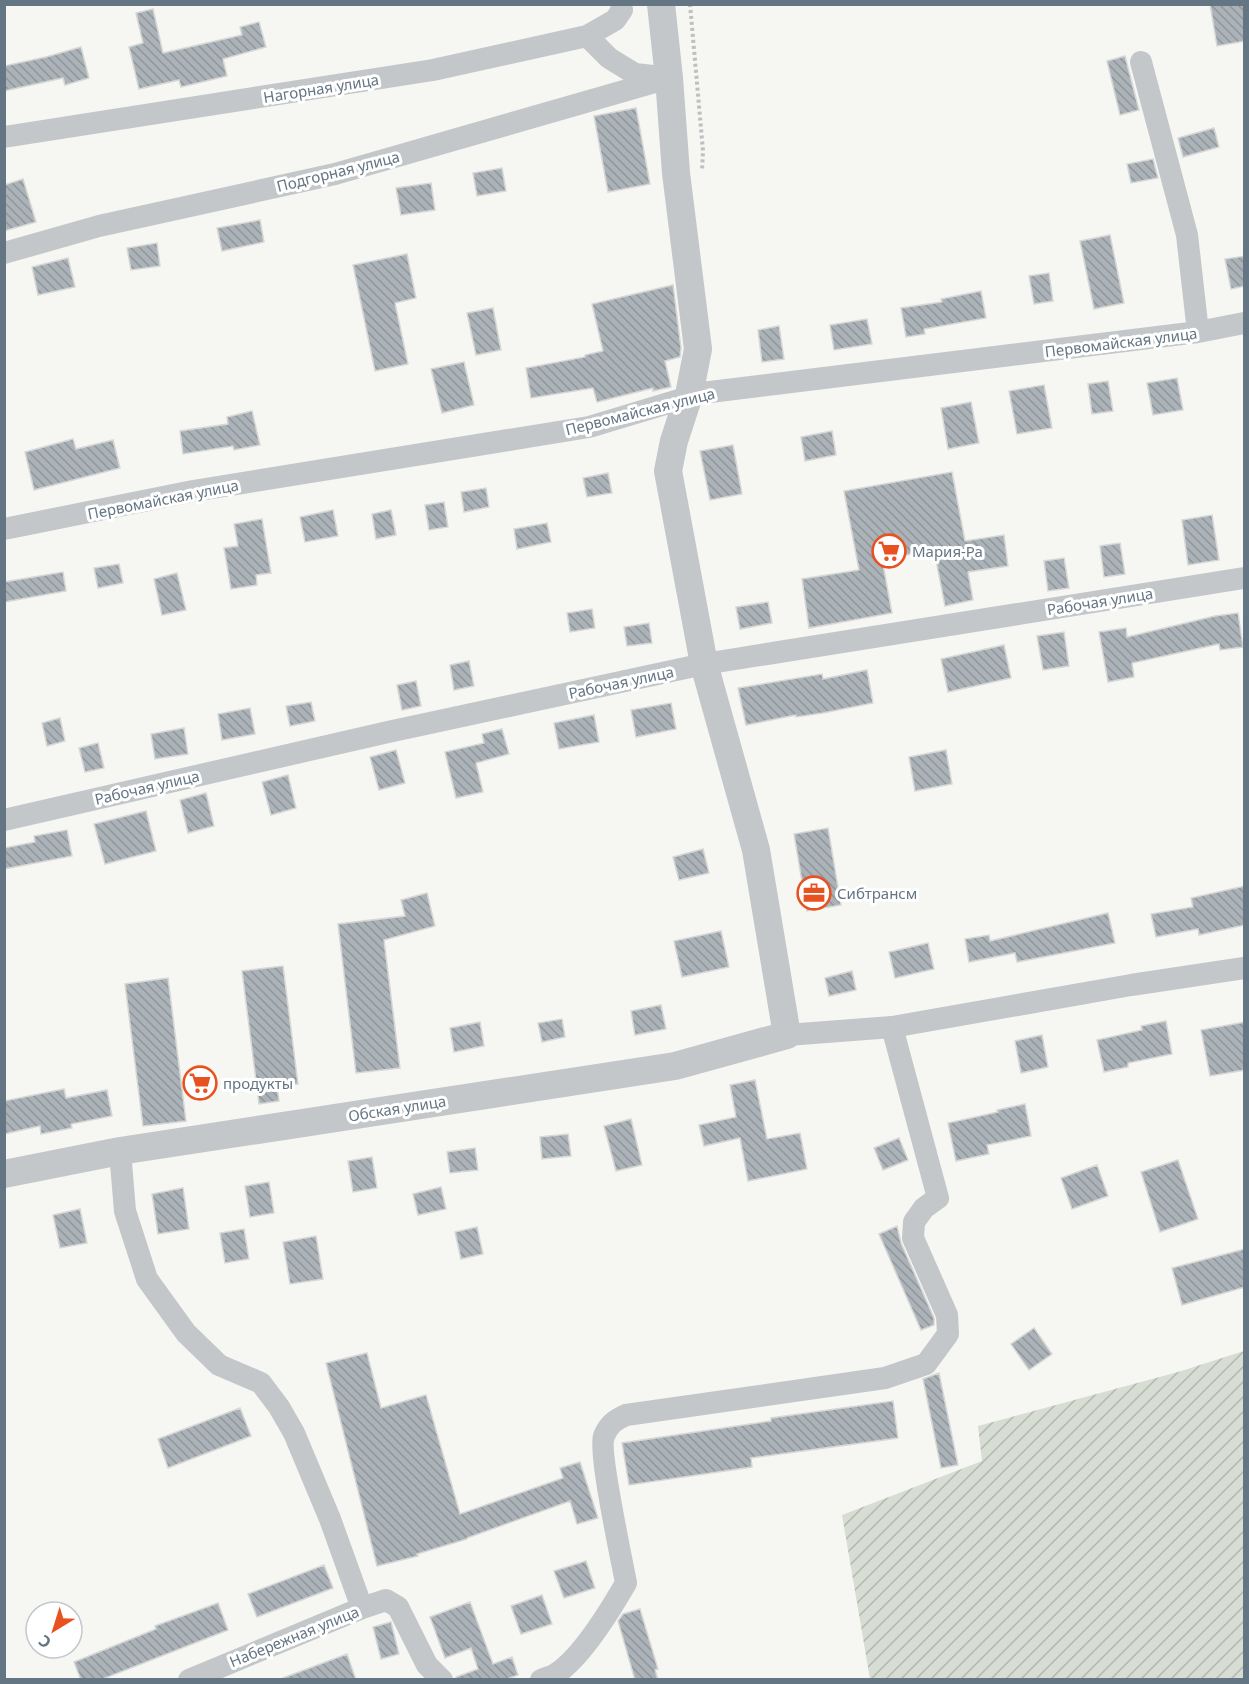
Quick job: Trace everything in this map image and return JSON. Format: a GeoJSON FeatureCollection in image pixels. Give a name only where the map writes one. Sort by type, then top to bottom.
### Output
{"type":"FeatureCollection","features":[{"type":"Feature","properties":{"kind":"street","name":"Нагорная улица"},"geometry":{"type":"LineString","coordinates":[[4,137],[433,70],[587,36],[615,20],[622,10],[621,4]]}},
{"type":"Feature","properties":{"kind":"street"},"geometry":{"type":"LineString","coordinates":[[661,4],[676,172],[698,349],[689,395],[674,441],[668,471],[704,664],[756,850],[787,1035],[892,1027],[1245,968]]}},
{"type":"Feature","properties":{"kind":"street"},"geometry":{"type":"LineString","coordinates":[[587,36],[609,58],[635,74],[669,78]]}},
{"type":"Feature","properties":{"kind":"street"},"geometry":{"type":"LineString","coordinates":[[1141,62],[1187,235],[1198,332]]}},
{"type":"Feature","properties":{"kind":"street","name":"Подгорная улица"},"geometry":{"type":"LineString","coordinates":[[4,253],[99,226],[335,174],[669,78]]}},
{"type":"Feature","properties":{"kind":"street","name":"Первомайская улица"},"geometry":{"type":"LineString","coordinates":[[4,529],[193,492],[589,427],[689,395],[1198,332],[1245,323]]}},
{"type":"Feature","properties":{"kind":"street","name":"Рабочая улица"},"geometry":{"type":"LineString","coordinates":[[4,819],[388,732],[704,664],[1245,578]]}},
{"type":"Feature","properties":{"kind":"street"},"geometry":{"type":"LineString","coordinates":[[541,1680],[555,1675],[576,1655],[611,1609],[626,1583],[603,1439],[612,1421],[626,1415],[885,1378],[926,1364],[948,1334],[947,1315],[913,1238],[914,1222],[924,1208],[938,1198],[892,1027]]}},
{"type":"Feature","properties":{"kind":"street","name":"Обская улица"},"geometry":{"type":"LineString","coordinates":[[4,1174],[120,1151],[675,1066],[787,1035]]}},
{"type":"Feature","properties":{"kind":"street"},"geometry":{"type":"LineString","coordinates":[[120,1151],[125,1210],[147,1280],[186,1333],[202,1349],[219,1365],[261,1383],[279,1407],[299,1444],[362,1608]]}},
{"type":"Feature","properties":{"kind":"street","name":"Набережная улица"},"geometry":{"type":"LineString","coordinates":[[189,1680],[386,1600],[398,1607],[427,1665],[442,1680]]}},
{"type":"Feature","properties":{"kind":"shaded area"},"geometry":{"type":"Polygon","coordinates":[[[1244,1351],[1244,1679],[870,1679],[842,1515],[982,1461],[978,1426],[1178,1372],[1244,1351]]]}},
{"type":"Feature","properties":{"kind":"building"},"geometry":{"type":"Polygon","coordinates":[[[1210,4],[1245,4],[1245,41],[1217,46],[1210,4]]]}},
{"type":"Feature","properties":{"kind":"building"},"geometry":{"type":"Polygon","coordinates":[[[153,9],[163,53],[242,35],[240,27],[259,22],[266,47],[223,59],[227,76],[181,87],[179,80],[139,89],[129,47],[143,43],[136,13],[153,9]]]}},
{"type":"Feature","properties":{"kind":"building"},"geometry":{"type":"Polygon","coordinates":[[[81,47],[89,78],[65,85],[63,78],[4,91],[4,66],[81,47]]]}},
{"type":"Feature","properties":{"kind":"building"},"geometry":{"type":"Polygon","coordinates":[[[1125,56],[1139,110],[1120,115],[1107,61],[1125,56]]]}},
{"type":"Feature","properties":{"kind":"building"},"geometry":{"type":"Polygon","coordinates":[[[636,108],[650,184],[608,192],[594,116],[636,108]]]}},
{"type":"Feature","properties":{"kind":"building"},"geometry":{"type":"Polygon","coordinates":[[[1214,128],[1219,147],[1183,157],[1178,138],[1214,128]]]}},
{"type":"Feature","properties":{"kind":"building"},"geometry":{"type":"Polygon","coordinates":[[[1153,159],[1158,178],[1131,183],[1127,164],[1153,159]]]}},
{"type":"Feature","properties":{"kind":"building"},"geometry":{"type":"Polygon","coordinates":[[[502,168],[506,191],[477,196],[473,173],[502,168]]]}},
{"type":"Feature","properties":{"kind":"building"},"geometry":{"type":"Polygon","coordinates":[[[23,179],[36,222],[4,231],[4,185],[23,179]]]}},
{"type":"Feature","properties":{"kind":"building"},"geometry":{"type":"Polygon","coordinates":[[[431,183],[435,210],[401,215],[396,188],[431,183]]]}},
{"type":"Feature","properties":{"kind":"building"},"geometry":{"type":"Polygon","coordinates":[[[260,220],[264,242],[222,251],[217,228],[260,220]]]}},
{"type":"Feature","properties":{"kind":"building"},"geometry":{"type":"Polygon","coordinates":[[[1110,235],[1124,303],[1094,309],[1080,241],[1110,235]]]}},
{"type":"Feature","properties":{"kind":"building"},"geometry":{"type":"Polygon","coordinates":[[[157,243],[160,266],[131,270],[127,248],[157,243]]]}},
{"type":"Feature","properties":{"kind":"building"},"geometry":{"type":"Polygon","coordinates":[[[407,254],[416,298],[395,303],[408,364],[375,371],[353,265],[407,254]]]}},
{"type":"Feature","properties":{"kind":"building"},"geometry":{"type":"Polygon","coordinates":[[[1245,256],[1245,286],[1231,289],[1225,259],[1245,256]]]}},
{"type":"Feature","properties":{"kind":"building"},"geometry":{"type":"Polygon","coordinates":[[[68,258],[75,287],[38,295],[32,267],[68,258]]]}},
{"type":"Feature","properties":{"kind":"building"},"geometry":{"type":"Polygon","coordinates":[[[1049,273],[1053,301],[1034,304],[1029,276],[1049,273]]]}},
{"type":"Feature","properties":{"kind":"building"},"geometry":{"type":"Polygon","coordinates":[[[673,285],[681,348],[680,357],[665,361],[671,387],[653,391],[653,388],[597,402],[593,388],[531,398],[526,368],[585,357],[585,355],[603,351],[592,304],[673,285]]]}},
{"type":"Feature","properties":{"kind":"building"},"geometry":{"type":"Polygon","coordinates":[[[981,291],[986,318],[924,329],[925,334],[906,337],[901,308],[942,302],[941,299],[981,291]]]}},
{"type":"Feature","properties":{"kind":"building"},"geometry":{"type":"Polygon","coordinates":[[[493,308],[501,350],[476,355],[467,313],[493,308]]]}},
{"type":"Feature","properties":{"kind":"building"},"geometry":{"type":"Polygon","coordinates":[[[867,319],[872,344],[834,350],[830,325],[867,319]]]}},
{"type":"Feature","properties":{"kind":"building"},"geometry":{"type":"Polygon","coordinates":[[[779,326],[784,359],[762,362],[758,330],[779,326]]]}},
{"type":"Feature","properties":{"kind":"building"},"geometry":{"type":"Polygon","coordinates":[[[464,362],[474,405],[442,413],[431,369],[464,362]]]}},
{"type":"Feature","properties":{"kind":"building"},"geometry":{"type":"Polygon","coordinates":[[[1177,378],[1183,410],[1153,415],[1147,383],[1177,378]]]}},
{"type":"Feature","properties":{"kind":"building"},"geometry":{"type":"Polygon","coordinates":[[[1108,381],[1113,411],[1092,414],[1088,384],[1108,381]]]}},
{"type":"Feature","properties":{"kind":"building"},"geometry":{"type":"Polygon","coordinates":[[[1044,385],[1052,428],[1017,434],[1009,391],[1044,385]]]}},
{"type":"Feature","properties":{"kind":"building"},"geometry":{"type":"Polygon","coordinates":[[[971,402],[979,443],[948,449],[941,408],[971,402]]]}},
{"type":"Feature","properties":{"kind":"building"},"geometry":{"type":"Polygon","coordinates":[[[252,411],[260,445],[234,450],[233,446],[183,454],[180,431],[228,424],[227,417],[252,411]]]}},
{"type":"Feature","properties":{"kind":"building"},"geometry":{"type":"Polygon","coordinates":[[[832,431],[836,455],[805,461],[801,437],[832,431]]]}},
{"type":"Feature","properties":{"kind":"building"},"geometry":{"type":"Polygon","coordinates":[[[73,439],[76,449],[113,440],[120,468],[34,490],[25,452],[73,439]]]}},
{"type":"Feature","properties":{"kind":"building"},"geometry":{"type":"Polygon","coordinates":[[[733,445],[742,494],[710,500],[700,451],[733,445]]]}},
{"type":"Feature","properties":{"kind":"building","name":"Мария-Ра"},"geometry":{"type":"Polygon","coordinates":[[[952,472],[965,541],[1004,535],[1008,566],[968,572],[973,600],[945,606],[934,550],[882,559],[892,613],[809,628],[802,579],[859,570],[844,491],[952,472]]]}},
{"type":"Feature","properties":{"kind":"building"},"geometry":{"type":"Polygon","coordinates":[[[608,473],[612,493],[587,497],[583,478],[608,473]]]}},
{"type":"Feature","properties":{"kind":"building"},"geometry":{"type":"Polygon","coordinates":[[[486,488],[489,507],[464,512],[461,492],[486,488]]]}},
{"type":"Feature","properties":{"kind":"building"},"geometry":{"type":"Polygon","coordinates":[[[444,502],[448,527],[429,530],[425,505],[444,502]]]}},
{"type":"Feature","properties":{"kind":"building"},"geometry":{"type":"Polygon","coordinates":[[[333,510],[338,536],[305,542],[300,517],[333,510]]]}},
{"type":"Feature","properties":{"kind":"building"},"geometry":{"type":"Polygon","coordinates":[[[391,510],[396,535],[376,539],[372,514],[391,510]]]}},
{"type":"Feature","properties":{"kind":"building"},"geometry":{"type":"Polygon","coordinates":[[[1212,515],[1219,560],[1188,565],[1182,520],[1212,515]]]}},
{"type":"Feature","properties":{"kind":"building"},"geometry":{"type":"Polygon","coordinates":[[[262,519],[271,573],[256,575],[257,585],[231,589],[224,548],[238,546],[234,524],[262,519]]]}},
{"type":"Feature","properties":{"kind":"building"},"geometry":{"type":"Polygon","coordinates":[[[547,523],[551,542],[517,549],[514,529],[547,523]]]}},
{"type":"Feature","properties":{"kind":"building"},"geometry":{"type":"Polygon","coordinates":[[[1120,543],[1125,574],[1104,577],[1100,546],[1120,543]]]}},
{"type":"Feature","properties":{"kind":"building"},"geometry":{"type":"Polygon","coordinates":[[[1064,558],[1069,588],[1048,591],[1044,561],[1064,558]]]}},
{"type":"Feature","properties":{"kind":"building"},"geometry":{"type":"Polygon","coordinates":[[[119,564],[123,583],[98,588],[94,568],[119,564]]]}},
{"type":"Feature","properties":{"kind":"building"},"geometry":{"type":"Polygon","coordinates":[[[63,572],[66,591],[4,602],[4,582],[63,572]]]}},
{"type":"Feature","properties":{"kind":"building"},"geometry":{"type":"Polygon","coordinates":[[[177,573],[186,610],[162,615],[154,579],[177,573]]]}},
{"type":"Feature","properties":{"kind":"building"},"geometry":{"type":"Polygon","coordinates":[[[768,602],[772,623],[740,629],[736,607],[768,602]]]}},
{"type":"Feature","properties":{"kind":"building"},"geometry":{"type":"Polygon","coordinates":[[[592,609],[595,628],[570,632],[567,613],[592,609]]]}},
{"type":"Feature","properties":{"kind":"building"},"geometry":{"type":"Polygon","coordinates":[[[1238,613],[1243,647],[1220,650],[1219,644],[1132,663],[1134,677],[1108,682],[1099,632],[1126,628],[1127,637],[1215,616],[1238,613]]]}},
{"type":"Feature","properties":{"kind":"building"},"geometry":{"type":"Polygon","coordinates":[[[649,623],[652,643],[627,646],[624,627],[649,623]]]}},
{"type":"Feature","properties":{"kind":"building"},"geometry":{"type":"Polygon","coordinates":[[[1064,632],[1069,666],[1043,670],[1037,636],[1064,632]]]}},
{"type":"Feature","properties":{"kind":"building"},"geometry":{"type":"Polygon","coordinates":[[[1004,645],[1011,678],[948,692],[941,659],[1004,645]]]}},
{"type":"Feature","properties":{"kind":"building"},"geometry":{"type":"Polygon","coordinates":[[[469,661],[474,686],[454,690],[450,665],[469,661]]]}},
{"type":"Feature","properties":{"kind":"building"},"geometry":{"type":"Polygon","coordinates":[[[867,670],[873,703],[746,725],[738,688],[822,674],[823,679],[867,670]]]}},
{"type":"Feature","properties":{"kind":"building"},"geometry":{"type":"Polygon","coordinates":[[[416,681],[421,706],[402,710],[397,685],[416,681]]]}},
{"type":"Feature","properties":{"kind":"building"},"geometry":{"type":"Polygon","coordinates":[[[311,702],[315,721],[290,726],[286,706],[311,702]]]}},
{"type":"Feature","properties":{"kind":"building"},"geometry":{"type":"Polygon","coordinates":[[[671,703],[676,729],[636,737],[631,710],[671,703]]]}},
{"type":"Feature","properties":{"kind":"building"},"geometry":{"type":"Polygon","coordinates":[[[250,708],[255,734],[222,740],[218,714],[250,708]]]}},
{"type":"Feature","properties":{"kind":"building"},"geometry":{"type":"Polygon","coordinates":[[[594,715],[599,742],[559,749],[554,723],[594,715]]]}},
{"type":"Feature","properties":{"kind":"building"},"geometry":{"type":"Polygon","coordinates":[[[60,718],[65,741],[47,746],[42,723],[60,718]]]}},
{"type":"Feature","properties":{"kind":"building"},"geometry":{"type":"Polygon","coordinates":[[[184,728],[188,754],[155,759],[151,734],[184,728]]]}},
{"type":"Feature","properties":{"kind":"building"},"geometry":{"type":"Polygon","coordinates":[[[502,729],[509,754],[476,763],[483,792],[456,798],[445,752],[484,743],[482,734],[502,729]]]}},
{"type":"Feature","properties":{"kind":"building"},"geometry":{"type":"Polygon","coordinates":[[[98,743],[104,768],[85,772],[79,748],[98,743]]]}},
{"type":"Feature","properties":{"kind":"building"},"geometry":{"type":"Polygon","coordinates":[[[396,750],[405,783],[379,790],[370,757],[396,750]]]}},
{"type":"Feature","properties":{"kind":"building"},"geometry":{"type":"Polygon","coordinates":[[[946,750],[952,784],[915,791],[909,757],[946,750]]]}},
{"type":"Feature","properties":{"kind":"building"},"geometry":{"type":"Polygon","coordinates":[[[288,775],[296,808],[271,815],[262,782],[288,775]]]}},
{"type":"Feature","properties":{"kind":"building"},"geometry":{"type":"Polygon","coordinates":[[[206,793],[214,826],[188,833],[180,800],[206,793]]]}},
{"type":"Feature","properties":{"kind":"building"},"geometry":{"type":"Polygon","coordinates":[[[146,811],[156,851],[105,864],[94,824],[146,811]]]}},
{"type":"Feature","properties":{"kind":"building"},"geometry":{"type":"Polygon","coordinates":[[[828,828],[841,905],[807,911],[794,834],[828,828]]]}},
{"type":"Feature","properties":{"kind":"building"},"geometry":{"type":"Polygon","coordinates":[[[67,830],[72,856],[4,869],[4,848],[35,842],[34,836],[67,830]]]}},
{"type":"Feature","properties":{"kind":"building"},"geometry":{"type":"Polygon","coordinates":[[[703,849],[709,873],[679,880],[673,857],[703,849]]]}},
{"type":"Feature","properties":{"kind":"building"},"geometry":{"type":"Polygon","coordinates":[[[1245,886],[1245,925],[1199,935],[1198,929],[1156,937],[1151,914],[1193,907],[1191,898],[1245,886]]]}},
{"type":"Feature","properties":{"kind":"building"},"geometry":{"type":"Polygon","coordinates":[[[427,893],[435,926],[384,940],[400,1068],[356,1073],[338,924],[405,916],[401,900],[427,893]]]}},
{"type":"Feature","properties":{"kind":"building"},"geometry":{"type":"Polygon","coordinates":[[[1108,913],[1115,943],[1017,962],[1015,953],[969,962],[965,939],[989,935],[990,941],[1108,913]]]}},
{"type":"Feature","properties":{"kind":"building"},"geometry":{"type":"Polygon","coordinates":[[[721,931],[729,967],[682,977],[674,941],[721,931]]]}},
{"type":"Feature","properties":{"kind":"building"},"geometry":{"type":"Polygon","coordinates":[[[928,943],[934,969],[895,978],[889,952],[928,943]]]}},
{"type":"Feature","properties":{"kind":"building"},"geometry":{"type":"Polygon","coordinates":[[[283,966],[298,1084],[277,1086],[279,1101],[259,1104],[242,971],[283,966]]]}},
{"type":"Feature","properties":{"kind":"building"},"geometry":{"type":"Polygon","coordinates":[[[852,971],[856,990],[829,996],[825,978],[852,971]]]}},
{"type":"Feature","properties":{"kind":"building"},"geometry":{"type":"Polygon","coordinates":[[[168,978],[186,1121],[143,1126],[125,984],[168,978]]]}},
{"type":"Feature","properties":{"kind":"building"},"geometry":{"type":"Polygon","coordinates":[[[661,1005],[666,1029],[635,1035],[631,1011],[661,1005]]]}},
{"type":"Feature","properties":{"kind":"building"},"geometry":{"type":"Polygon","coordinates":[[[562,1019],[565,1037],[542,1042],[538,1023],[562,1019]]]}},
{"type":"Feature","properties":{"kind":"building"},"geometry":{"type":"Polygon","coordinates":[[[1166,1021],[1172,1054],[1128,1063],[1128,1067],[1104,1072],[1097,1040],[1142,1030],[1141,1026],[1166,1021]]]}},
{"type":"Feature","properties":{"kind":"building"},"geometry":{"type":"Polygon","coordinates":[[[480,1022],[484,1046],[454,1052],[450,1028],[480,1022]]]}},
{"type":"Feature","properties":{"kind":"building"},"geometry":{"type":"Polygon","coordinates":[[[1245,1022],[1245,1070],[1210,1076],[1201,1030],[1245,1022]]]}},
{"type":"Feature","properties":{"kind":"building"},"geometry":{"type":"Polygon","coordinates":[[[1042,1035],[1048,1067],[1021,1073],[1015,1041],[1042,1035]]]}},
{"type":"Feature","properties":{"kind":"building"},"geometry":{"type":"Polygon","coordinates":[[[755,1080],[767,1139],[800,1133],[807,1169],[748,1181],[740,1138],[704,1146],[699,1125],[736,1117],[730,1085],[755,1080]]]}},
{"type":"Feature","properties":{"kind":"building"},"geometry":{"type":"Polygon","coordinates":[[[64,1089],[66,1098],[107,1090],[112,1116],[71,1124],[72,1128],[41,1134],[40,1126],[4,1134],[4,1101],[64,1089]]]}},
{"type":"Feature","properties":{"kind":"building"},"geometry":{"type":"Polygon","coordinates":[[[1025,1104],[1031,1136],[987,1145],[989,1154],[956,1161],[948,1123],[1025,1104]]]}},
{"type":"Feature","properties":{"kind":"building"},"geometry":{"type":"Polygon","coordinates":[[[631,1119],[642,1165],[616,1171],[604,1126],[631,1119]]]}},
{"type":"Feature","properties":{"kind":"building"},"geometry":{"type":"Polygon","coordinates":[[[568,1134],[571,1156],[542,1159],[540,1137],[568,1134]]]}},
{"type":"Feature","properties":{"kind":"building"},"geometry":{"type":"Polygon","coordinates":[[[899,1138],[908,1160],[883,1170],[874,1148],[899,1138]]]}},
{"type":"Feature","properties":{"kind":"building"},"geometry":{"type":"Polygon","coordinates":[[[475,1148],[478,1170],[450,1173],[447,1152],[475,1148]]]}},
{"type":"Feature","properties":{"kind":"building"},"geometry":{"type":"Polygon","coordinates":[[[372,1157],[377,1188],[353,1192],[348,1161],[372,1157]]]}},
{"type":"Feature","properties":{"kind":"building"},"geometry":{"type":"Polygon","coordinates":[[[1178,1160],[1198,1219],[1160,1232],[1141,1172],[1178,1160]]]}},
{"type":"Feature","properties":{"kind":"building"},"geometry":{"type":"Polygon","coordinates":[[[1097,1165],[1108,1196],[1072,1209],[1061,1178],[1097,1165]]]}},
{"type":"Feature","properties":{"kind":"building"},"geometry":{"type":"Polygon","coordinates":[[[269,1182],[274,1213],[250,1217],[245,1186],[269,1182]]]}},
{"type":"Feature","properties":{"kind":"building"},"geometry":{"type":"Polygon","coordinates":[[[441,1187],[446,1209],[418,1215],[413,1194],[441,1187]]]}},
{"type":"Feature","properties":{"kind":"building"},"geometry":{"type":"Polygon","coordinates":[[[183,1188],[189,1229],[158,1234],[152,1194],[183,1188]]]}},
{"type":"Feature","properties":{"kind":"building"},"geometry":{"type":"Polygon","coordinates":[[[80,1209],[87,1243],[60,1248],[53,1215],[80,1209]]]}},
{"type":"Feature","properties":{"kind":"building"},"geometry":{"type":"Polygon","coordinates":[[[897,1226],[901,1243],[934,1318],[934,1325],[921,1330],[879,1234],[897,1226]]]}},
{"type":"Feature","properties":{"kind":"building"},"geometry":{"type":"Polygon","coordinates":[[[477,1227],[483,1254],[461,1259],[455,1232],[477,1227]]]}},
{"type":"Feature","properties":{"kind":"building"},"geometry":{"type":"Polygon","coordinates":[[[244,1229],[249,1259],[225,1263],[220,1233],[244,1229]]]}},
{"type":"Feature","properties":{"kind":"building"},"geometry":{"type":"Polygon","coordinates":[[[316,1236],[323,1279],[290,1284],[283,1242],[316,1236]]]}},
{"type":"Feature","properties":{"kind":"building"},"geometry":{"type":"Polygon","coordinates":[[[1245,1249],[1245,1287],[1182,1305],[1172,1268],[1245,1249]]]}},
{"type":"Feature","properties":{"kind":"building"},"geometry":{"type":"Polygon","coordinates":[[[1034,1328],[1052,1354],[1029,1370],[1011,1344],[1034,1328]]]}},
{"type":"Feature","properties":{"kind":"building"},"geometry":{"type":"Polygon","coordinates":[[[367,1353],[381,1408],[426,1395],[460,1514],[563,1478],[560,1468],[580,1462],[598,1518],[577,1524],[570,1501],[467,1539],[417,1554],[418,1556],[377,1566],[326,1363],[367,1353]]]}},
{"type":"Feature","properties":{"kind":"building"},"geometry":{"type":"Polygon","coordinates":[[[939,1373],[958,1465],[941,1468],[923,1379],[939,1373]]]}},
{"type":"Feature","properties":{"kind":"building"},"geometry":{"type":"Polygon","coordinates":[[[893,1401],[898,1438],[751,1458],[752,1467],[629,1485],[622,1443],[771,1421],[771,1418],[893,1401]]]}},
{"type":"Feature","properties":{"kind":"building"},"geometry":{"type":"Polygon","coordinates":[[[240,1408],[251,1436],[168,1468],[158,1439],[240,1408]]]}},
{"type":"Feature","properties":{"kind":"building"},"geometry":{"type":"Polygon","coordinates":[[[586,1561],[595,1588],[564,1598],[554,1571],[586,1561]]]}},
{"type":"Feature","properties":{"kind":"building"},"geometry":{"type":"Polygon","coordinates":[[[324,1565],[333,1588],[257,1617],[248,1594],[324,1565]]]}},
{"type":"Feature","properties":{"kind":"building"},"geometry":{"type":"Polygon","coordinates":[[[542,1595],[552,1624],[521,1634],[511,1606],[542,1595]]]}},
{"type":"Feature","properties":{"kind":"building"},"geometry":{"type":"Polygon","coordinates":[[[470,1602],[493,1664],[512,1657],[518,1675],[504,1680],[456,1680],[456,1677],[478,1669],[471,1648],[445,1658],[430,1617],[470,1602]]]}},
{"type":"Feature","properties":{"kind":"building"},"geometry":{"type":"Polygon","coordinates":[[[218,1603],[228,1630],[100,1680],[81,1680],[74,1662],[84,1660],[84,1658],[156,1629],[155,1626],[218,1603]]]}},
{"type":"Feature","properties":{"kind":"building"},"geometry":{"type":"Polygon","coordinates":[[[640,1609],[658,1669],[655,1670],[658,1680],[635,1680],[618,1621],[623,1614],[640,1609]]]}},
{"type":"Feature","properties":{"kind":"building"},"geometry":{"type":"Polygon","coordinates":[[[391,1622],[399,1654],[381,1659],[373,1627],[391,1622]]]}},
{"type":"Feature","properties":{"kind":"building"},"geometry":{"type":"Polygon","coordinates":[[[347,1654],[356,1680],[284,1680],[283,1678],[347,1654]]]}},
{"type":"Feature","properties":{"kind":"place","name":"Мария-Ра"},"geometry":{"type":"Point","coordinates":[889,551]}},
{"type":"Feature","properties":{"kind":"place","name":"Сибтрансм"},"geometry":{"type":"Point","coordinates":[814,893]}},
{"type":"Feature","properties":{"kind":"place","name":"продукты"},"geometry":{"type":"Point","coordinates":[200,1083]}}]}
